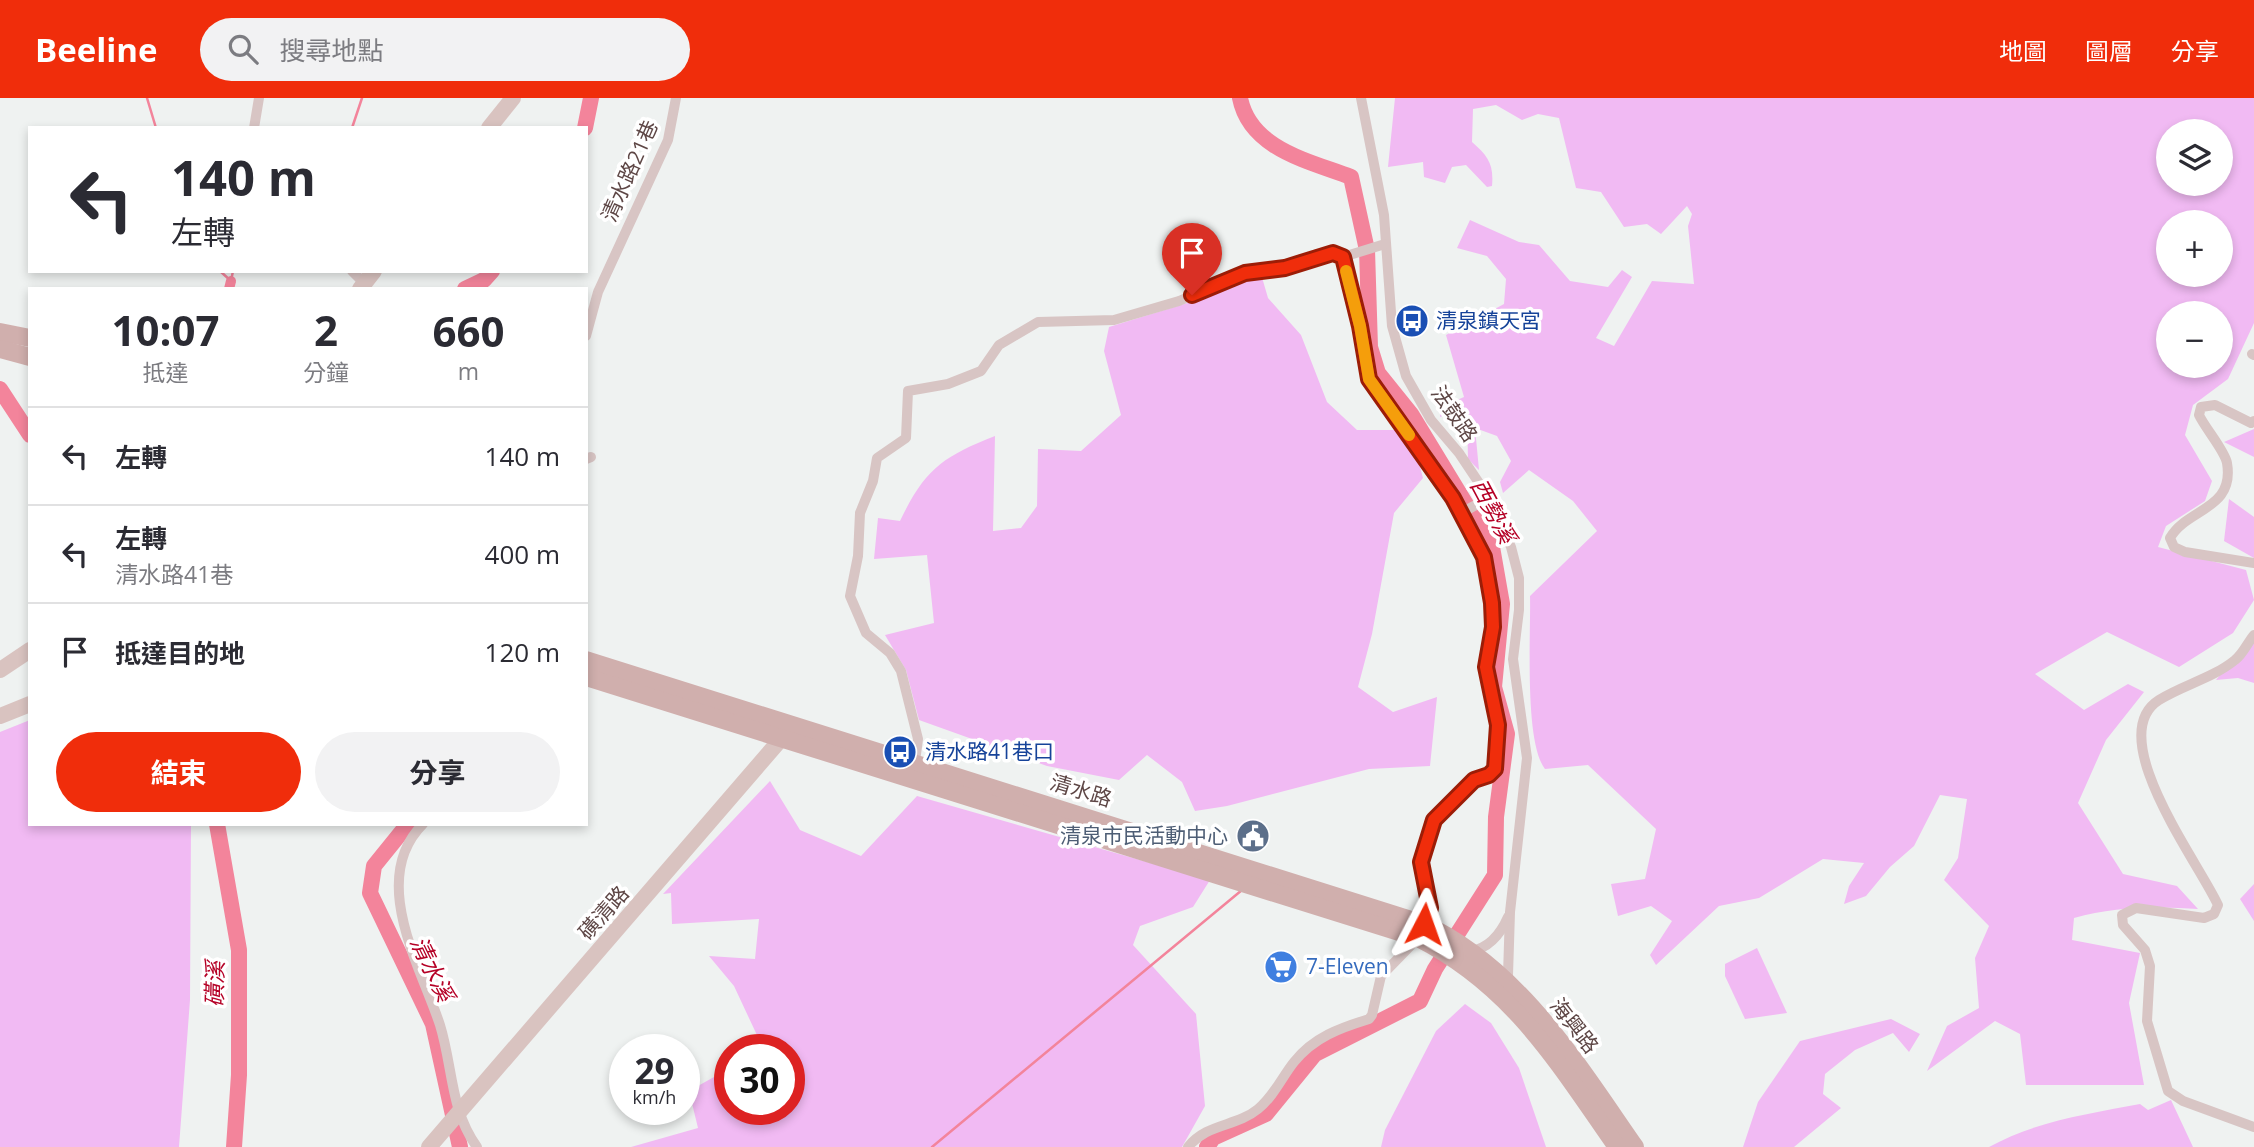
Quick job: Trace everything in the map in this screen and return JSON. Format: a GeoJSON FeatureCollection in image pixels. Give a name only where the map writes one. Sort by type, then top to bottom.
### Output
{"type":"FeatureCollection","features":[{"type":"Feature","properties":{"kind":"main road"},"geometry":{"type":"LineString","coordinates":[[0,332],[28,338]]}},
{"type":"Feature","properties":{"kind":"main road"},"geometry":{"type":"LineString","coordinates":[[0,349],[28,356]]}},
{"type":"Feature","properties":{"kind":"main road","name":"清水路"},"geometry":{"type":"LineString","coordinates":[[588,661],[784,732]]}},
{"type":"Feature","properties":{"kind":"main road","name":"清水路"},"geometry":{"type":"LineString","coordinates":[[588,678],[913,771],[1428,934],[1463,952]]}},
{"type":"Feature","properties":{"kind":"main road","name":"海興路"},"geometry":{"type":"LineString","coordinates":[[1463,952],[1544,1021],[1635,1147]]}},
{"type":"Feature","properties":{"kind":"main road","name":"海興路"},"geometry":{"type":"LineString","coordinates":[[1501,985],[1617,1147]]}},
{"type":"Feature","properties":{"kind":"street"},"geometry":{"type":"LineString","coordinates":[[254,126],[259,98]]}},
{"type":"Feature","properties":{"kind":"street"},"geometry":{"type":"LineString","coordinates":[[491,126],[513,98]]}},
{"type":"Feature","properties":{"kind":"street","name":"清水路21巷"},"geometry":{"type":"LineString","coordinates":[[588,329],[598,292],[668,140],[676,98]]}},
{"type":"Feature","properties":{"kind":"street","name":"法鼓路"},"geometry":{"type":"LineString","coordinates":[[1361,98],[1384,215],[1392,326],[1406,376],[1431,420],[1459,453],[1489,498],[1511,547],[1519,578],[1519,610],[1513,659],[1527,758],[1510,912],[1508,975],[1501,985]]}},
{"type":"Feature","properties":{"kind":"street"},"geometry":{"type":"LineString","coordinates":[[913,771],[918,738],[901,671],[890,653],[866,633],[850,596],[858,556],[860,513],[873,481],[877,458],[906,438],[908,391],[948,384],[981,370],[999,345],[1038,322],[1114,320],[1178,301],[1245,273],[1285,268],[1333,253],[1343,257],[1385,244]]}},
{"type":"Feature","properties":{"kind":"street"},"geometry":{"type":"LineString","coordinates":[[1188,1147],[1197,1135],[1212,1127],[1256,1111],[1270,1097],[1295,1061],[1318,1039],[1368,1019],[1381,976],[1428,934],[1430,908],[1421,862],[1434,820],[1474,780],[1489,775],[1495,769],[1498,725],[1486,667],[1493,627],[1492,603],[1484,557],[1461,513],[1369,379],[1360,326],[1343,257]]}},
{"type":"Feature","properties":{"kind":"street"},"geometry":{"type":"LineString","coordinates":[[2254,421],[2251,423],[2215,405],[2201,407],[2199,415],[2206,431],[2227,461],[2226,481],[2219,500],[2177,526],[2170,538],[2174,547],[2185,552],[2254,563]]}},
{"type":"Feature","properties":{"kind":"street"},"geometry":{"type":"LineString","coordinates":[[1461,513],[1489,498]]}},
{"type":"Feature","properties":{"kind":"street"},"geometry":{"type":"LineString","coordinates":[[2254,635],[2236,660],[2157,702],[2144,716],[2139,729],[2141,745],[2156,790],[2168,817],[2207,881],[2218,905],[2214,914],[2204,918],[2136,908],[2122,915],[2123,925],[2145,950],[2150,966],[2147,1021],[2168,1091],[2183,1101],[2254,1127]]}},
{"type":"Feature","properties":{"kind":"street"},"geometry":{"type":"LineString","coordinates":[[0,670],[28,651]]}},
{"type":"Feature","properties":{"kind":"street"},"geometry":{"type":"LineString","coordinates":[[1493,706],[1517,698]]}},
{"type":"Feature","properties":{"kind":"street"},"geometry":{"type":"LineString","coordinates":[[0,716],[28,705]]}},
{"type":"Feature","properties":{"kind":"street","name":"磺清路"},"geometry":{"type":"LineString","coordinates":[[429,1147],[784,732]]}},
{"type":"Feature","properties":{"kind":"street"},"geometry":{"type":"LineString","coordinates":[[421,826],[413,834],[405,851],[399,904],[405,933],[441,1027],[463,1126],[477,1147]]}},
{"type":"Feature","properties":{"kind":"street"},"geometry":{"type":"LineString","coordinates":[[1463,952],[1490,943],[1503,930],[1510,912]]}},
{"type":"Feature","properties":{"kind":"shaded area"},"geometry":{"type":"Polygon","coordinates":[[[1395,98],[2254,98],[2254,323],[2233,368],[2233,301],[2156,301],[2156,378],[2228,378],[2193,405],[2185,435],[2212,481],[2205,501],[2166,526],[2158,547],[2246,570],[2254,600],[2233,633],[2179,667],[2107,632],[2035,674],[2084,710],[2128,684],[2144,692],[2106,740],[2078,803],[2123,874],[2177,886],[2198,909],[2135,908],[2074,918],[2072,940],[2140,953],[2129,1003],[2144,1085],[2026,1085],[2020,1034],[1995,1021],[1927,1071],[1947,1026],[1979,1008],[1975,958],[1989,926],[1944,880],[1958,858],[1967,799],[1940,795],[1914,846],[1890,867],[1866,896],[1844,904],[1849,886],[1864,863],[1823,859],[1759,898],[1719,906],[1656,965],[1650,955],[1672,921],[1651,906],[1618,916],[1611,884],[1645,879],[1656,829],[1588,765],[1545,769],[1538,755],[1534,736],[1530,687],[1530,596],[1597,531],[1573,501],[1529,470],[1503,493],[1500,482],[1511,461],[1497,436],[1475,428],[1479,470],[1468,459],[1467,415],[1457,410],[1440,417],[1441,407],[1464,397],[1446,335],[1504,304],[1506,279],[1487,256],[1457,248],[1470,220],[1519,242],[1539,245],[1570,281],[1608,287],[1622,270],[1632,277],[1596,338],[1614,346],[1652,281],[1694,284],[1688,226],[1692,214],[1687,206],[1661,234],[1647,224],[1624,227],[1601,192],[1576,188],[1559,118],[1538,114],[1522,120],[1496,105],[1473,109],[1472,142],[1489,161],[1492,186],[1487,187],[1466,165],[1452,167],[1445,183],[1424,177],[1423,162],[1388,167],[1395,98]]]}},
{"type":"Feature","properties":{"kind":"shaded area"},"geometry":{"type":"Polygon","coordinates":[[[1259,267],[1268,298],[1301,335],[1327,402],[1357,430],[1410,430],[1423,478],[1394,513],[1372,634],[1358,687],[1393,712],[1437,697],[1430,766],[1369,769],[1227,806],[1195,811],[1182,782],[1147,755],[1119,780],[1047,766],[919,720],[906,670],[885,635],[934,623],[927,555],[874,559],[878,518],[900,521],[918,489],[937,467],[961,451],[995,436],[993,531],[1021,528],[1037,506],[1038,449],[1081,451],[1121,415],[1104,351],[1109,327],[1207,297],[1259,267]]]}},
{"type":"Feature","properties":{"kind":"shaded area"},"geometry":{"type":"Polygon","coordinates":[[[2254,429],[2254,457],[2224,442],[2254,429]]]}},
{"type":"Feature","properties":{"kind":"shaded area"},"geometry":{"type":"Polygon","coordinates":[[[2229,499],[2254,517],[2254,558],[2224,541],[2229,499]]]}},
{"type":"Feature","properties":{"kind":"shaded area"},"geometry":{"type":"Polygon","coordinates":[[[2254,633],[2254,683],[2238,678],[2216,680],[2254,633]]]}},
{"type":"Feature","properties":{"kind":"shaded area"},"geometry":{"type":"Polygon","coordinates":[[[28,721],[28,826],[191,826],[190,1000],[179,1147],[0,1147],[0,732],[28,721]]]}},
{"type":"Feature","properties":{"kind":"shaded area"},"geometry":{"type":"Polygon","coordinates":[[[770,781],[800,830],[861,856],[917,796],[1210,880],[1193,907],[1140,926],[1133,945],[1196,1014],[1205,1106],[1182,1147],[631,1147],[698,1128],[700,1085],[714,1077],[714,1125],[805,1125],[805,1034],[756,1034],[734,986],[709,956],[755,959],[759,919],[672,924],[671,893],[663,894],[770,781]]]}},
{"type":"Feature","properties":{"kind":"shaded area"},"geometry":{"type":"Polygon","coordinates":[[[2254,884],[2254,921],[2240,899],[2254,884]]]}},
{"type":"Feature","properties":{"kind":"shaded area"},"geometry":{"type":"Polygon","coordinates":[[[1757,948],[1787,1013],[1745,1019],[1725,976],[1725,964],[1757,948]]]}},
{"type":"Feature","properties":{"kind":"shaded area"},"geometry":{"type":"Polygon","coordinates":[[[1465,1004],[1491,1023],[1519,1068],[1546,1147],[1381,1147],[1385,1130],[1436,1031],[1465,1004]]]}},
{"type":"Feature","properties":{"kind":"shaded area"},"geometry":{"type":"Polygon","coordinates":[[[1891,1019],[1920,1034],[1909,1052],[1893,1033],[1855,1050],[1825,1074],[1823,1094],[1841,1108],[1794,1147],[1743,1147],[1758,1102],[1800,1041],[1891,1019]]]}},
{"type":"Feature","properties":{"kind":"shaded area"},"geometry":{"type":"Polygon","coordinates":[[[2171,1100],[2193,1147],[1989,1147],[2025,1131],[2063,1120],[2140,1104],[2148,1110],[2171,1100]]]}},
{"type":"Feature","properties":{"kind":"waterway"},"geometry":{"type":"LineString","coordinates":[[147,98],[155,126]]}},
{"type":"Feature","properties":{"kind":"waterway"},"geometry":{"type":"LineString","coordinates":[[353,126],[362,98]]}},
{"type":"Feature","properties":{"kind":"waterway","name":"清水溪"},"geometry":{"type":"LineString","coordinates":[[585,126],[591,98]]}},
{"type":"Feature","properties":{"kind":"waterway","name":"西勢溪"},"geometry":{"type":"LineString","coordinates":[[1207,1147],[1213,1138],[1266,1114],[1315,1054],[1420,1001],[1435,969],[1495,875],[1496,817],[1507,734],[1494,687],[1502,604],[1492,547],[1411,414],[1378,373],[1370,347],[1367,250],[1351,177],[1300,158],[1268,141],[1246,115],[1240,98]]}},
{"type":"Feature","properties":{"kind":"waterway"},"geometry":{"type":"LineString","coordinates":[[222,273],[231,281]]}},
{"type":"Feature","properties":{"kind":"waterway"},"geometry":{"type":"LineString","coordinates":[[231,281],[233,273]]}},
{"type":"Feature","properties":{"kind":"waterway","name":"清水溪"},"geometry":{"type":"LineString","coordinates":[[469,287],[484,280],[490,273]]}},
{"type":"Feature","properties":{"kind":"waterway"},"geometry":{"type":"LineString","coordinates":[[230,287],[231,281]]}},
{"type":"Feature","properties":{"kind":"waterway","name":"磺溪"},"geometry":{"type":"LineString","coordinates":[[0,389],[28,432]]}},
{"type":"Feature","properties":{"kind":"waterway","name":"磺溪"},"geometry":{"type":"LineString","coordinates":[[217,826],[239,950],[239,1075],[234,1147]]}},
{"type":"Feature","properties":{"kind":"waterway","name":"清水溪"},"geometry":{"type":"LineString","coordinates":[[406,826],[374,866],[370,893],[433,1024],[460,1147]]}},
{"type":"Feature","properties":{"kind":"waterway"},"geometry":{"type":"LineString","coordinates":[[932,1147],[1242,890]]}},
{"type":"Feature","properties":{"kind":"slow traffic"},"geometry":{"type":"LineString","coordinates":[[1346,271],[1360,326],[1369,379],[1409,435]]}},
{"type":"Feature","properties":{"kind":"place","name":"清泉鎮天宮"},"geometry":{"type":"Point","coordinates":[1412,321]}},
{"type":"Feature","properties":{"kind":"place","name":"清水路41巷口"},"geometry":{"type":"Point","coordinates":[900,752]}},
{"type":"Feature","properties":{"kind":"place","name":"清泉市民活動中心"},"geometry":{"type":"Point","coordinates":[1253,836]}},
{"type":"Feature","properties":{"kind":"place","name":"7-Eleven"},"geometry":{"type":"Point","coordinates":[1281,967]}},
{"type":"Feature","properties":{"kind":"route"},"geometry":{"type":"LineString","coordinates":[[1192,295],[1245,273],[1285,268],[1325,254],[1333,253],[1343,257],[1372,386],[1389,405],[1453,498],[1484,557],[1492,603],[1493,627],[1486,652],[1486,667],[1498,725],[1495,769],[1489,775],[1474,780],[1434,820],[1421,862],[1430,908],[1424,924]]}}]}
